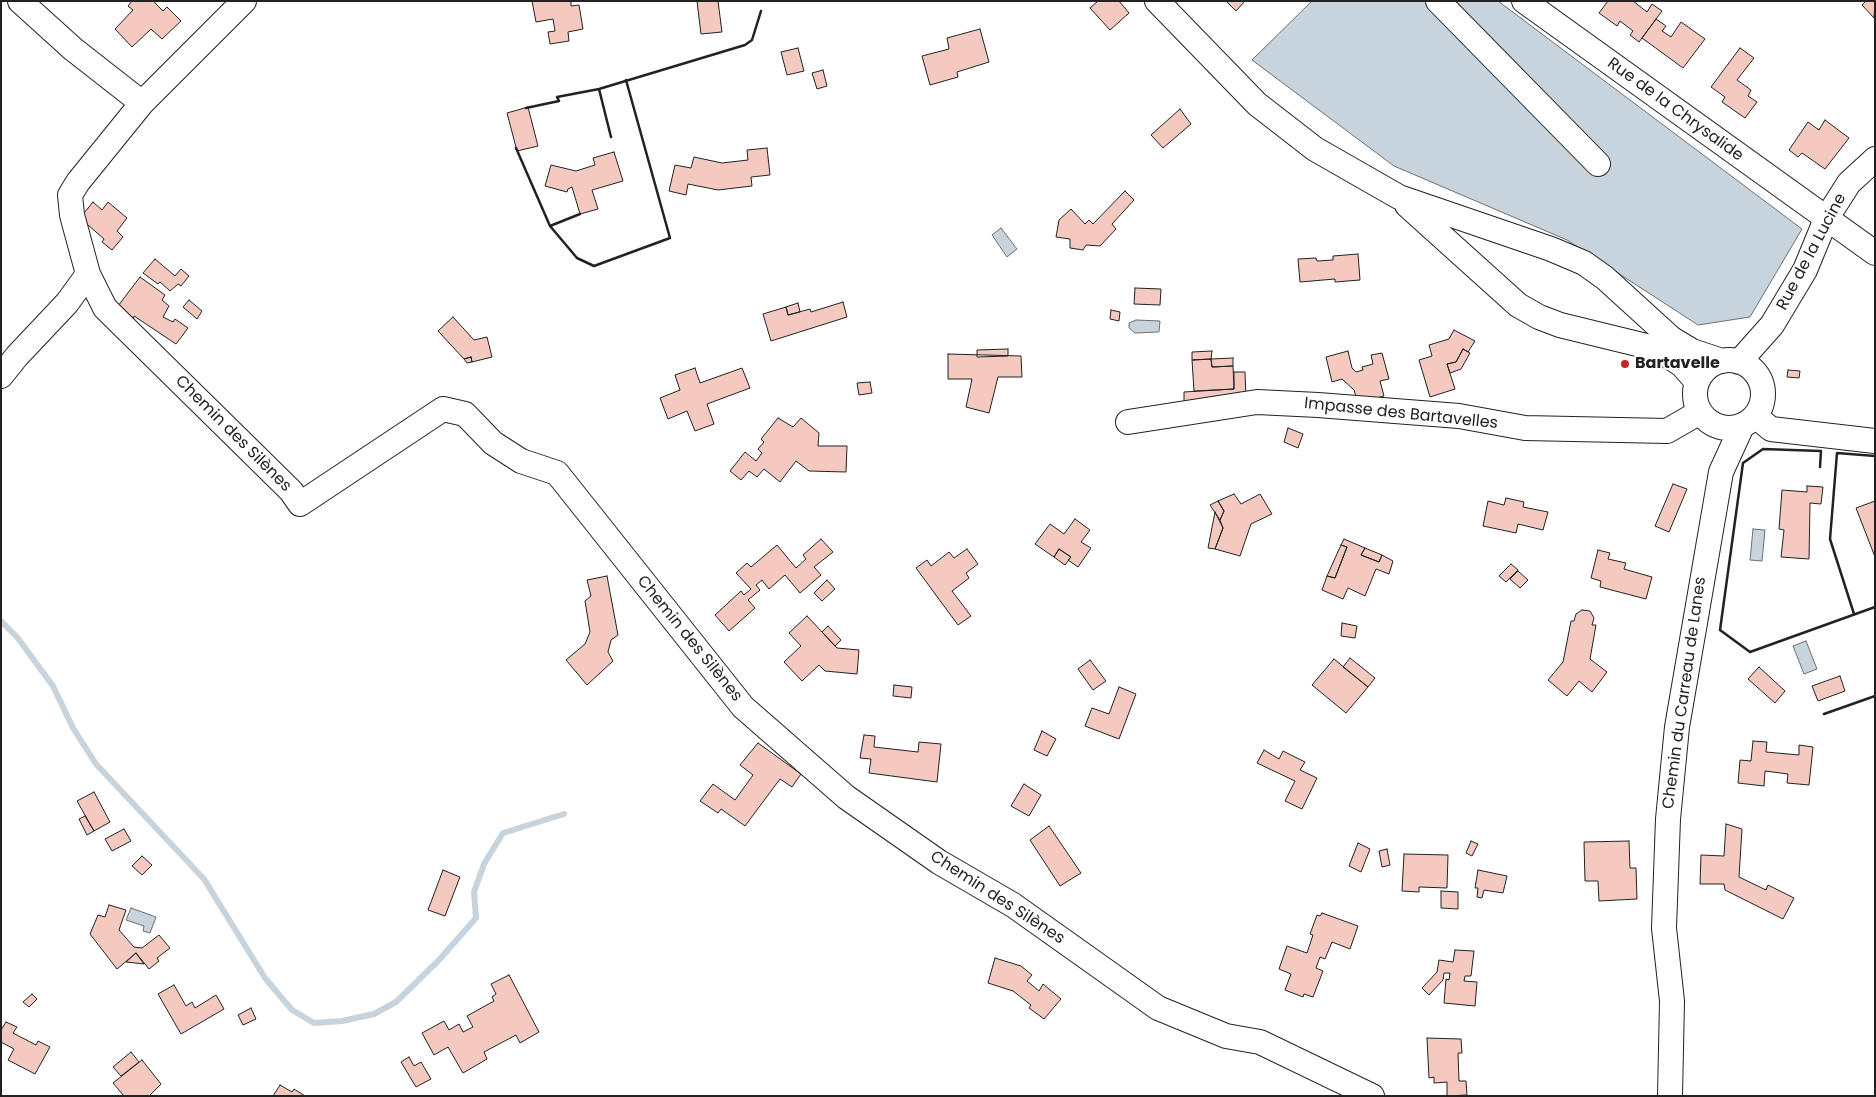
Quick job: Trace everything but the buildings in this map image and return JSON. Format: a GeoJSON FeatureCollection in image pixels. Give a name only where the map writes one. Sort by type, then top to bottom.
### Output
{"type":"FeatureCollection","features":[{"type":"Feature","properties":{"kind":"street"},"geometry":{"type":"LineString","coordinates":[[20,1],[72,49],[142,102]]}},
{"type":"Feature","properties":{"kind":"street"},"geometry":{"type":"LineString","coordinates":[[1,376],[16,356],[66,303],[88,274],[72,215],[70,195],[142,102],[244,1]]}},
{"type":"Feature","properties":{"kind":"street"},"geometry":{"type":"LineString","coordinates":[[1157,1],[1257,104],[1315,149],[1399,197],[1551,249],[1584,263],[1605,278],[1672,339],[1692,352],[1730,361],[1754,370],[1754,404]]}},
{"type":"Feature","properties":{"kind":"street"},"geometry":{"type":"LineString","coordinates":[[1438,1],[1598,164]]}},
{"type":"Feature","properties":{"kind":"street","name":"Rue de la Chrysalide"},"geometry":{"type":"LineString","coordinates":[[1524,1],[1826,220],[1875,253]]}},
{"type":"Feature","properties":{"kind":"street","name":"Rue de la Lucine"},"geometry":{"type":"LineString","coordinates":[[1754,404],[1772,325],[1805,270],[1826,220],[1849,183],[1875,159]]}},
{"type":"Feature","properties":{"kind":"street"},"geometry":{"type":"LineString","coordinates":[[1399,197],[1518,305],[1539,317],[1560,325],[1658,348],[1682,365],[1697,382]]}},
{"type":"Feature","properties":{"kind":"street","name":"Chemin des Silènes"},"geometry":{"type":"LineString","coordinates":[[88,274],[105,308],[292,491],[300,504],[443,410],[465,414],[493,443],[521,461],[558,473],[743,706],[846,797],[939,862],[1013,905],[1158,1008],[1226,1036],[1260,1042],[1372,1096]]}},
{"type":"Feature","properties":{"kind":"street","name":"Rue de la Lucine"},"geometry":{"type":"LineString","coordinates":[[1730,361],[1772,325]]}},
{"type":"Feature","properties":{"kind":"street"},"geometry":{"type":"LineString","coordinates":[[1730,361],[1712,365],[1697,382],[1695,393],[1706,418],[1721,427],[1754,404]]}},
{"type":"Feature","properties":{"kind":"street","name":"Impasse des Bartavelles"},"geometry":{"type":"LineString","coordinates":[[1128,422],[1257,402],[1318,404],[1459,416],[1525,428],[1667,431],[1706,418]]}},
{"type":"Feature","properties":{"kind":"street"},"geometry":{"type":"LineString","coordinates":[[1754,404],[1782,414],[1814,435],[1875,442]]}},
{"type":"Feature","properties":{"kind":"street","name":"Chemin du Carreau de Lanes"},"geometry":{"type":"LineString","coordinates":[[1670,1096],[1672,1002],[1664,928],[1668,819],[1677,727],[1721,472],[1754,404]]}},
{"type":"Feature","properties":{"kind":"street","name":"Chemin du Carreau de Lanes"},"geometry":{"type":"LineString","coordinates":[[1706,418],[1721,472]]}},
{"type":"Feature","properties":{"kind":"shaded area"},"geometry":{"type":"Polygon","coordinates":[[[1312,1],[1498,1],[1802,229],[1750,317],[1698,325],[1567,240],[1394,166],[1252,60],[1312,1]]]}},
{"type":"Feature","properties":{"kind":"shaded area"},"geometry":{"type":"Polygon","coordinates":[[[1001,228],[1017,249],[1007,257],[992,235],[1001,228]]]}},
{"type":"Feature","properties":{"kind":"shaded area"},"geometry":{"type":"Polygon","coordinates":[[[1136,320],[1160,321],[1159,332],[1135,333],[1129,328],[1129,323],[1136,320]]]}},
{"type":"Feature","properties":{"kind":"shaded area"},"geometry":{"type":"Polygon","coordinates":[[[1753,529],[1765,530],[1762,561],[1750,560],[1753,529]]]}},
{"type":"Feature","properties":{"kind":"shaded area"},"geometry":{"type":"Polygon","coordinates":[[[1806,641],[1817,669],[1804,674],[1793,646],[1806,641]]]}},
{"type":"Feature","properties":{"kind":"shaded area"},"geometry":{"type":"Polygon","coordinates":[[[131,908],[156,917],[150,933],[143,931],[144,926],[126,920],[131,908]]]}},
{"type":"Feature","properties":{"kind":"waterway"},"geometry":{"type":"LineString","coordinates":[[1,621],[17,637],[53,686],[73,728],[96,764],[204,879],[265,978],[292,1010],[314,1023],[342,1021],[374,1014],[396,1002],[439,960],[476,918],[474,892],[484,864],[503,833],[564,814]]}},
{"type":"Feature","properties":{"kind":"wall"},"geometry":{"type":"LineString","coordinates":[[526,108],[559,101],[557,97],[599,89],[745,45],[752,40],[761,11]]}},
{"type":"Feature","properties":{"kind":"wall"},"geometry":{"type":"LineString","coordinates":[[550,226],[577,258],[594,266],[670,238],[626,80]]}},
{"type":"Feature","properties":{"kind":"wall"},"geometry":{"type":"LineString","coordinates":[[599,89],[611,137]]}},
{"type":"Feature","properties":{"kind":"wall"},"geometry":{"type":"LineString","coordinates":[[516,148],[550,226],[580,214]]}},
{"type":"Feature","properties":{"kind":"wall"},"geometry":{"type":"LineString","coordinates":[[1820,467],[1821,451],[1763,449],[1743,463],[1720,630],[1750,652],[1875,607]]}},
{"type":"Feature","properties":{"kind":"wall"},"geometry":{"type":"LineString","coordinates":[[1854,614],[1830,539],[1837,453],[1875,456]]}},
{"type":"Feature","properties":{"kind":"wall"},"geometry":{"type":"LineString","coordinates":[[1824,714],[1875,696]]}},
{"type":"Feature","properties":{"kind":"place","name":"Bartavelle"},"geometry":{"type":"Point","coordinates":[1625,364]}}]}
